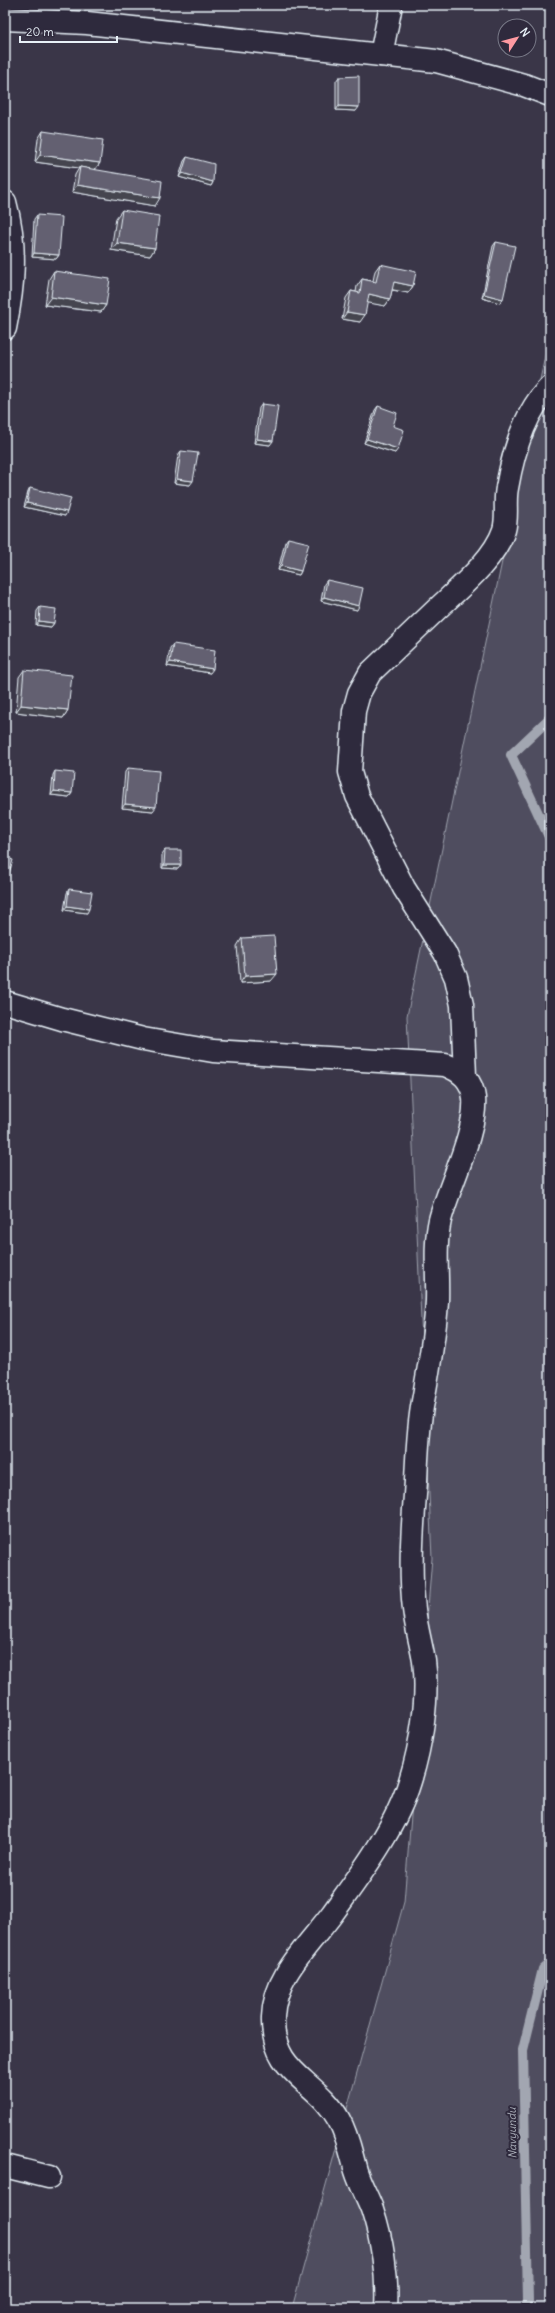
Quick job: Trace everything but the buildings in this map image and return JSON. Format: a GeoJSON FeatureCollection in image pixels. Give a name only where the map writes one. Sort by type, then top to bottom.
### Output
{"type":"FeatureCollection","features":[{"type":"Feature","properties":{"kind":"street"},"geometry":{"type":"LineString","coordinates":[[381,55],[391,5]]}},
{"type":"Feature","properties":{"kind":"street"},"geometry":{"type":"LineString","coordinates":[[5,19],[87,23],[436,61],[524,84],[550,95]]}},
{"type":"Feature","properties":{"kind":"street"},"geometry":{"type":"LineString","coordinates":[[5,202],[14,254],[12,295],[5,328]]}},
{"type":"Feature","properties":{"kind":"street"},"geometry":{"type":"LineString","coordinates":[[465,1076],[462,1005],[456,978],[445,953],[404,888],[357,796],[350,772],[354,711],[359,693],[370,673],[474,574],[504,530],[507,510],[506,489],[519,440],[526,420],[541,396],[550,387]]}},
{"type":"Feature","properties":{"kind":"street"},"geometry":{"type":"LineString","coordinates":[[5,1002],[62,1019],[143,1039],[213,1051],[445,1065],[455,1069],[465,1076],[472,1088],[474,1100],[473,1121],[440,1222],[433,1343],[418,1433],[411,1547],[414,1609],[424,1661],[426,1688],[417,1755],[410,1784],[383,1839],[354,1883],[285,1975],[276,1996],[273,2018],[276,2041],[281,2057],[294,2075],[327,2102],[340,2121],[348,2142],[360,2184],[371,2208],[380,2242],[386,2308]]}},
{"type":"Feature","properties":{"kind":"street"},"geometry":{"type":"LineString","coordinates":[[5,2166],[48,2177]]}},
{"type":"Feature","properties":{"kind":"shaded area"},"geometry":{"type":"Polygon","coordinates":[[[550,332],[550,2308],[292,2308],[404,1902],[432,1558],[407,1016],[550,332]]]}},
{"type":"Feature","properties":{"kind":"waterway","name":"Navyundu"},"geometry":{"type":"LineString","coordinates":[[550,718],[511,755],[550,839]]}},
{"type":"Feature","properties":{"kind":"waterway","name":"Navyundu"},"geometry":{"type":"LineString","coordinates":[[526,2308],[528,2301],[523,2050],[543,1969],[550,1963]]}}]}
